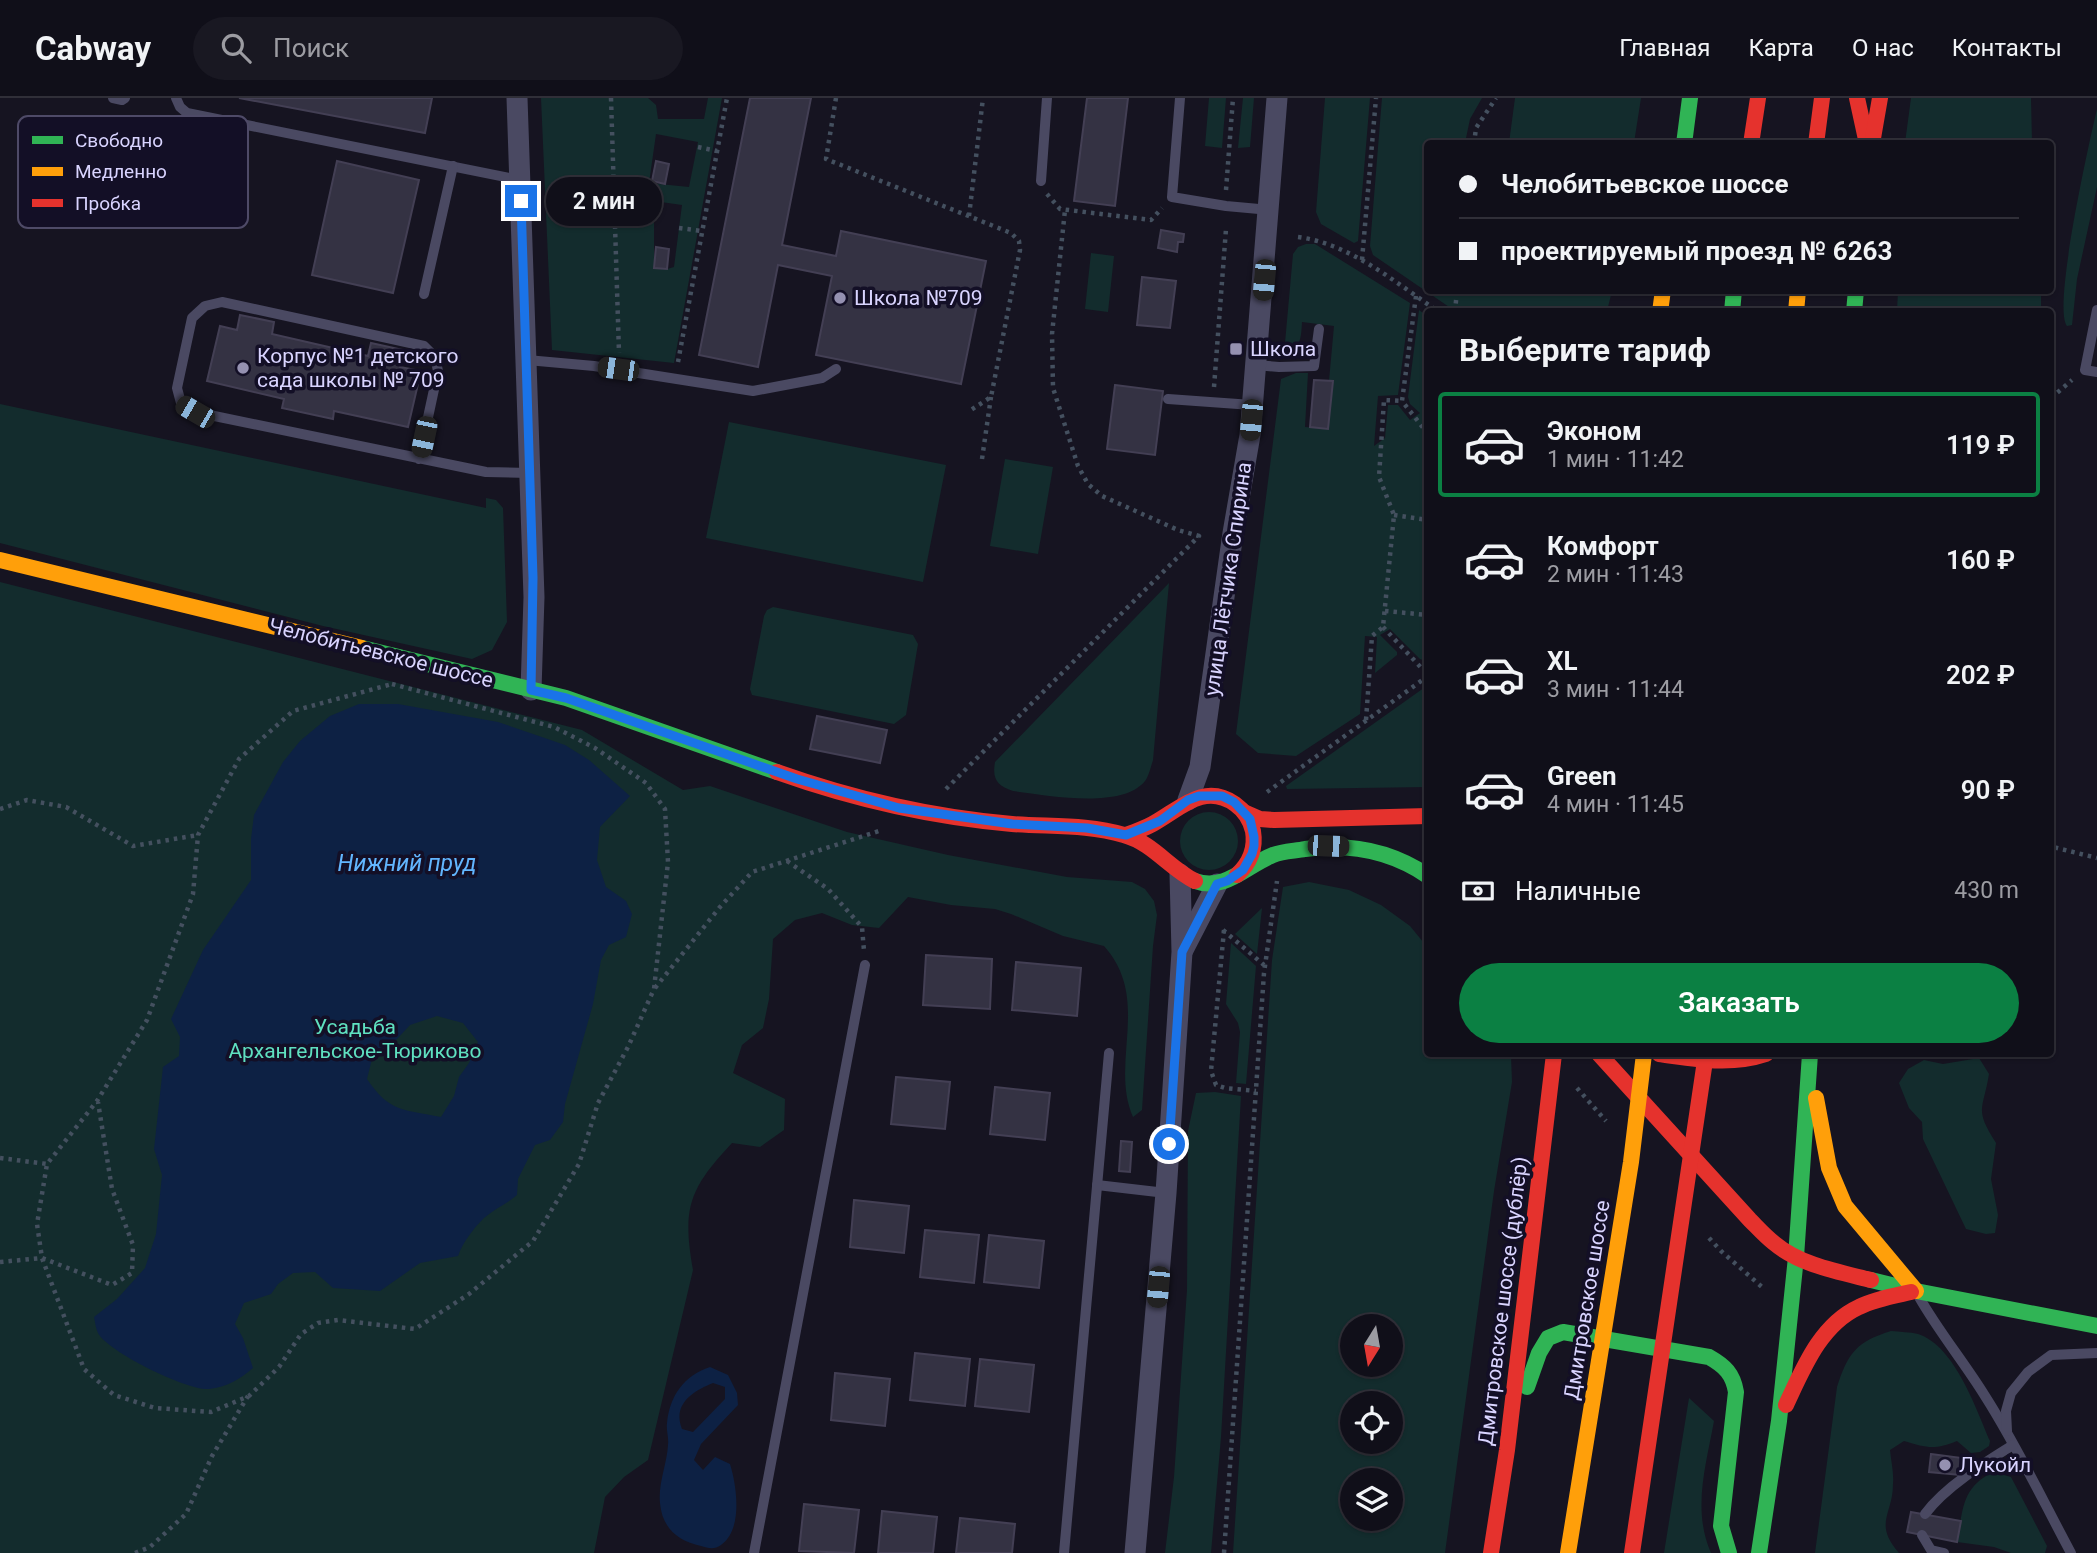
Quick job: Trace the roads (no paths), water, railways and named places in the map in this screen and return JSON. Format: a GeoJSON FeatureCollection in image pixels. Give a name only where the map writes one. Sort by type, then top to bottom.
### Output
{"type":"FeatureCollection","features":[{"type":"Feature","properties":{"kind":"main road"},"geometry":{"type":"LineString","coordinates":[[1685,137],[1692,98]]}},
{"type":"Feature","properties":{"kind":"main road"},"geometry":{"type":"LineString","coordinates":[[1752,140],[1758,98]]}},
{"type":"Feature","properties":{"kind":"main road"},"geometry":{"type":"LineString","coordinates":[[1817,140],[1822,98]]}},
{"type":"Feature","properties":{"kind":"main road"},"geometry":{"type":"LineString","coordinates":[[1857,98],[1869,140]]}},
{"type":"Feature","properties":{"kind":"main road"},"geometry":{"type":"LineString","coordinates":[[1871,140],[1880,98]]}},
{"type":"Feature","properties":{"kind":"main road","name":"Челобитьевское шоссе"},"geometry":{"type":"LineString","coordinates":[[0,560],[566,698],[797,779],[899,808],[1012,824],[1087,828],[1126,835],[1153,848],[1175,868],[1198,883],[1227,880]]}},
{"type":"Feature","properties":{"kind":"main road"},"geometry":{"type":"LineString","coordinates":[[1126,835],[1147,828],[1199,796],[1222,796],[1234,802],[1244,812],[1253,828],[1254,846],[1248,863],[1227,880]]}},
{"type":"Feature","properties":{"kind":"main road"},"geometry":{"type":"LineString","coordinates":[[1175,868],[1165,847],[1165,832],[1182,805]]}},
{"type":"Feature","properties":{"kind":"main road"},"geometry":{"type":"LineString","coordinates":[[1244,812],[1260,819],[1275,820],[1424,816]]}},
{"type":"Feature","properties":{"kind":"main road"},"geometry":{"type":"LineString","coordinates":[[1227,880],[1277,853],[1328,846],[1358,848],[1389,855],[1409,863],[1424,873]]}},
{"type":"Feature","properties":{"kind":"main road","name":"Дмитровское шоссе (дублёр)"},"geometry":{"type":"LineString","coordinates":[[1491,1553],[1507,1450],[1555,1057]]}},
{"type":"Feature","properties":{"kind":"main road"},"geometry":{"type":"LineString","coordinates":[[1602,1057],[1750,1220],[1775,1244],[1796,1256],[1839,1272],[1916,1291],[2097,1326]]}},
{"type":"Feature","properties":{"kind":"main road","name":"Дмитровское шоссе"},"geometry":{"type":"LineString","coordinates":[[1568,1553],[1631,1162],[1644,1057]]}},
{"type":"Feature","properties":{"kind":"main road"},"geometry":{"type":"LineString","coordinates":[[1678,1057],[1723,1064],[1759,1057]]}},
{"type":"Feature","properties":{"kind":"main road"},"geometry":{"type":"LineString","coordinates":[[1632,1553],[1706,1057]]}},
{"type":"Feature","properties":{"kind":"main road"},"geometry":{"type":"LineString","coordinates":[[1759,1553],[1779,1421],[1796,1256],[1810,1058]]}},
{"type":"Feature","properties":{"kind":"main road"},"geometry":{"type":"LineString","coordinates":[[1810,1058],[1829,1168],[1845,1206],[1916,1291]]}},
{"type":"Feature","properties":{"kind":"main road"},"geometry":{"type":"LineString","coordinates":[[1779,1421],[1820,1340],[1846,1314],[1876,1300],[1916,1291]]}},
{"type":"Feature","properties":{"kind":"main road"},"geometry":{"type":"LineString","coordinates":[[1507,1450],[1539,1353],[1548,1338],[1563,1332],[1709,1357],[1726,1366],[1734,1378],[1736,1392],[1721,1526],[1729,1553]]}},
{"type":"Feature","properties":{"kind":"street"},"geometry":{"type":"LineString","coordinates":[[517,98],[534,597],[531,690]]}},
{"type":"Feature","properties":{"kind":"street","name":"улица Лётчика Спирина"},"geometry":{"type":"LineString","coordinates":[[1182,805],[1200,767],[1252,405],[1270,210],[1277,98]]}},
{"type":"Feature","properties":{"kind":"street"},"geometry":{"type":"LineString","coordinates":[[1200,767],[1222,796]]}},
{"type":"Feature","properties":{"kind":"street"},"geometry":{"type":"LineString","coordinates":[[1135,1553],[1167,1193],[1182,952],[1175,868]]}},
{"type":"Feature","properties":{"kind":"street"},"geometry":{"type":"LineString","coordinates":[[1182,952],[1227,880]]}},
{"type":"Feature","properties":{"kind":"lane"},"geometry":{"type":"LineString","coordinates":[[113,98],[125,98]]}},
{"type":"Feature","properties":{"kind":"lane"},"geometry":{"type":"LineString","coordinates":[[176,98],[187,113],[202,116]]}},
{"type":"Feature","properties":{"kind":"lane"},"geometry":{"type":"LineString","coordinates":[[1041,181],[1047,98]]}},
{"type":"Feature","properties":{"kind":"lane"},"geometry":{"type":"LineString","coordinates":[[1180,98],[1172,197],[1270,210]]}},
{"type":"Feature","properties":{"kind":"lane"},"geometry":{"type":"LineString","coordinates":[[248,125],[520,180]]}},
{"type":"Feature","properties":{"kind":"lane"},"geometry":{"type":"LineString","coordinates":[[424,294],[453,166]]}},
{"type":"Feature","properties":{"kind":"lane"},"geometry":{"type":"LineString","coordinates":[[419,458],[438,371],[435,357],[424,346],[222,302],[205,306],[192,318],[177,388],[181,404],[195,412],[486,472],[530,473]]}},
{"type":"Feature","properties":{"kind":"lane"},"geometry":{"type":"LineString","coordinates":[[2097,310],[2085,370],[2097,372]]}},
{"type":"Feature","properties":{"kind":"lane"},"geometry":{"type":"LineString","coordinates":[[1256,365],[1314,366],[1319,329]]}},
{"type":"Feature","properties":{"kind":"lane"},"geometry":{"type":"LineString","coordinates":[[527,359],[594,366],[753,391],[822,378],[836,369]]}},
{"type":"Feature","properties":{"kind":"lane"},"geometry":{"type":"LineString","coordinates":[[1168,399],[1252,405]]}},
{"type":"Feature","properties":{"kind":"lane"},"geometry":{"type":"LineString","coordinates":[[754,1553],[865,965]]}},
{"type":"Feature","properties":{"kind":"lane"},"geometry":{"type":"LineString","coordinates":[[1064,1553],[1109,1054]]}},
{"type":"Feature","properties":{"kind":"lane"},"geometry":{"type":"LineString","coordinates":[[1097,1185],[1167,1193]]}},
{"type":"Feature","properties":{"kind":"lane"},"geometry":{"type":"LineString","coordinates":[[1916,1291],[1936,1326],[1986,1397],[2066,1550]]}},
{"type":"Feature","properties":{"kind":"lane"},"geometry":{"type":"LineString","coordinates":[[2007,1434],[2006,1411],[2011,1393],[2028,1372],[2051,1356],[2097,1353]]}},
{"type":"Feature","properties":{"kind":"lane"},"geometry":{"type":"LineString","coordinates":[[1925,1514],[1933,1504],[1975,1470],[2013,1445]]}},
{"type":"Feature","properties":{"kind":"lane"},"geometry":{"type":"LineString","coordinates":[[1922,1535],[1931,1550],[1944,1553]]}},
{"type":"Feature","properties":{"kind":"water","name":"Нижний пруд"},"geometry":{"type":"Polygon","coordinates":[[[359,704],[398,704],[498,722],[565,745],[589,760],[630,796],[600,827],[597,860],[606,887],[626,901],[632,914],[626,937],[609,945],[601,960],[593,1004],[565,1104],[563,1122],[550,1140],[535,1145],[518,1179],[517,1195],[484,1218],[469,1236],[458,1256],[420,1263],[380,1291],[333,1288],[315,1272],[293,1273],[278,1284],[271,1294],[244,1303],[235,1324],[243,1338],[253,1368],[227,1384],[209,1389],[199,1388],[149,1369],[117,1350],[98,1333],[94,1317],[117,1299],[145,1268],[156,1234],[162,1175],[154,1149],[163,1067],[179,1056],[180,1037],[171,1019],[203,950],[251,880],[254,815],[283,762],[300,741],[330,716],[359,704]],[[437,1016],[410,1025],[396,1040],[373,1055],[367,1079],[383,1098],[398,1108],[441,1117],[454,1096],[459,1077],[469,1063],[478,1042],[463,1023],[437,1016]]]}},
{"type":"Feature","properties":{"kind":"water"},"geometry":{"type":"Polygon","coordinates":[[[710,1367],[728,1375],[737,1393],[738,1405],[701,1444],[694,1460],[703,1470],[715,1457],[730,1464],[733,1473],[736,1507],[733,1529],[721,1545],[713,1548],[693,1544],[678,1537],[664,1520],[660,1503],[671,1404],[686,1381],[710,1367]],[[713,1383],[692,1394],[680,1412],[682,1429],[693,1432],[725,1399],[725,1387],[713,1383]]]}},
{"type":"Feature","properties":{"kind":"place","name":"Школа №709"},"geometry":{"type":"Point","coordinates":[840,298]}},
{"type":"Feature","properties":{"kind":"place","name":"Школа"},"geometry":{"type":"Point","coordinates":[1236,349]}},
{"type":"Feature","properties":{"kind":"place","name":"Корпус №1 детского сада школы № 709"},"geometry":{"type":"Point","coordinates":[243,368]}},
{"type":"Feature","properties":{"kind":"place","name":"Лукойл"},"geometry":{"type":"Point","coordinates":[1945,1465]}},
{"type":"Feature","properties":{"kind":"park label","name":"Усадьба Архангельское-Тюриково"},"geometry":{"type":"Point","coordinates":[355,1039]}}]}
